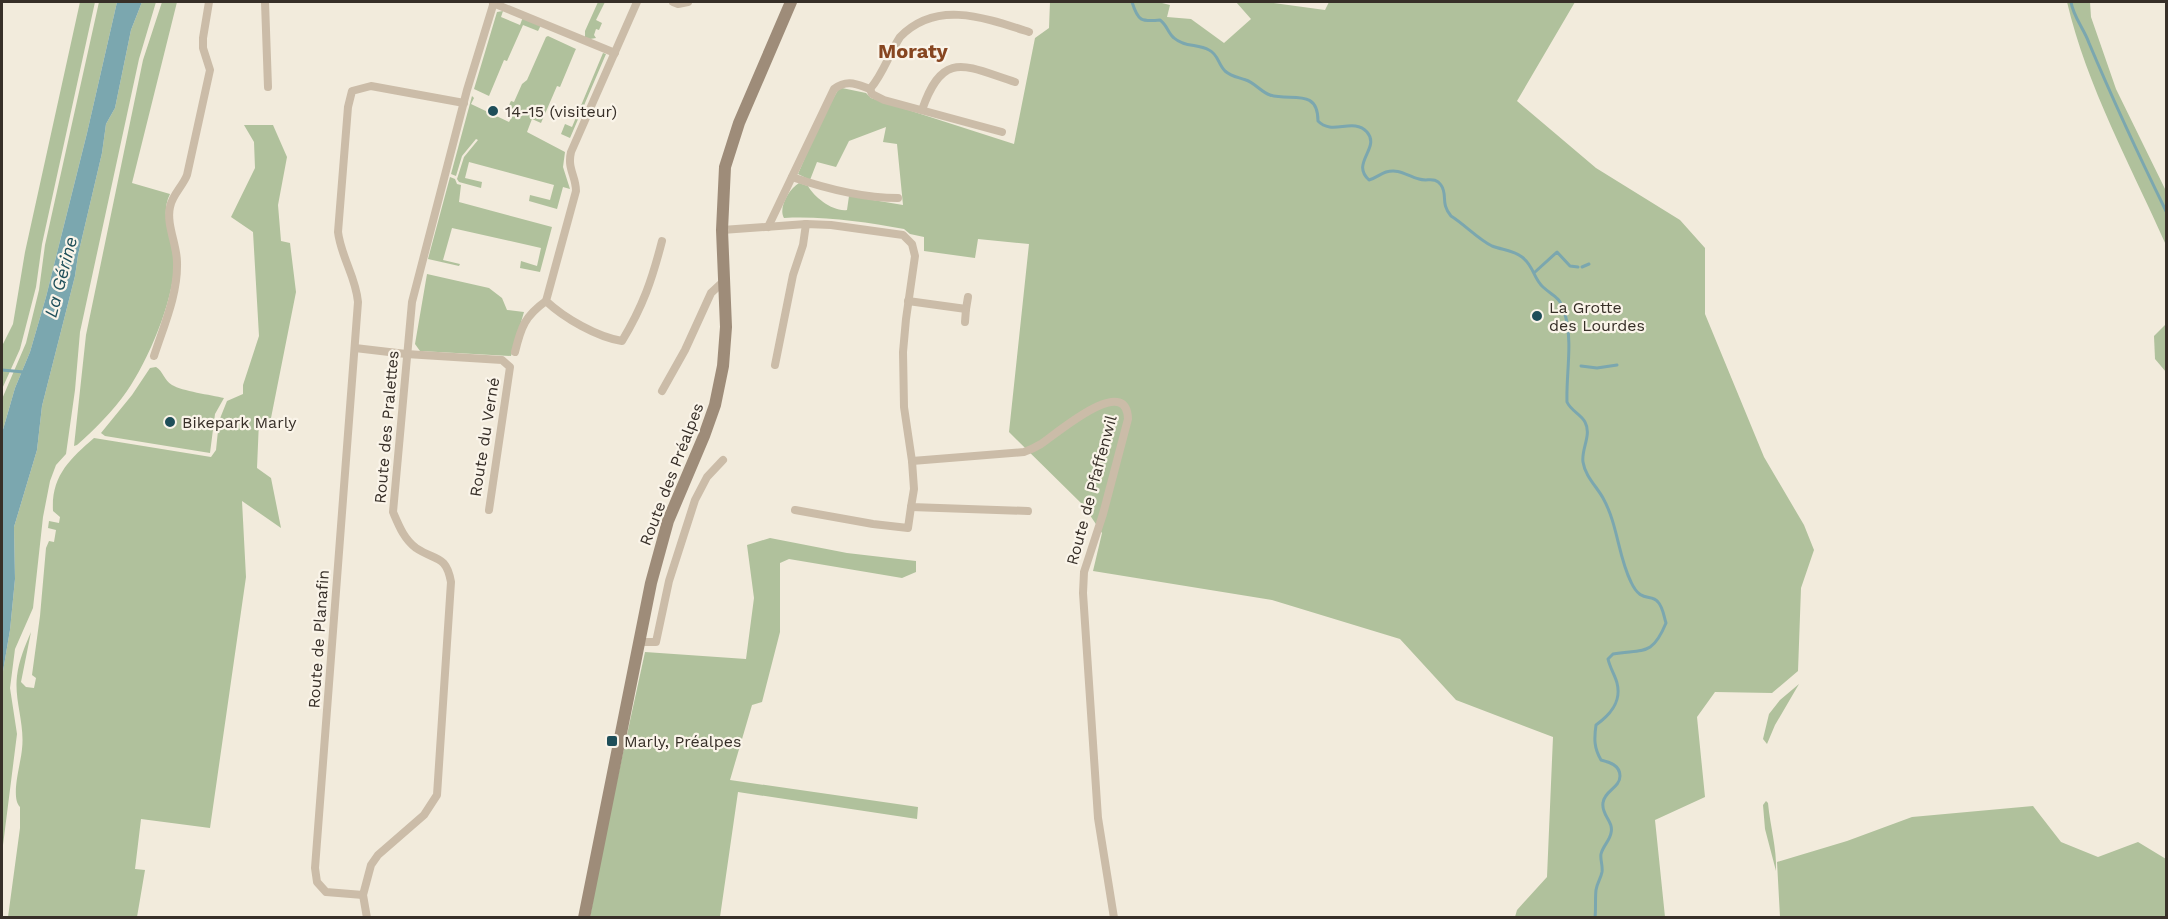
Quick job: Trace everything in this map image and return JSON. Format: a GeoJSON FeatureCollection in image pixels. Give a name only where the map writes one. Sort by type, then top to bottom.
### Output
{"type":"FeatureCollection","features":[{"type":"Feature","properties":{"kind":"main road","name":"Route des Préalpes"},"geometry":{"type":"LineString","coordinates":[[584,918],[651,583],[668,521],[715,405],[723,366],[726,327],[722,230],[725,167],[739,123],[791,2]]}},
{"type":"Feature","properties":{"kind":"street"},"geometry":{"type":"LineString","coordinates":[[154,356],[176,283],[177,260],[169,215],[170,207],[187,175],[210,70],[203,48],[209,2]]}},
{"type":"Feature","properties":{"kind":"street"},"geometry":{"type":"LineString","coordinates":[[265,2],[268,87]]}},
{"type":"Feature","properties":{"kind":"street","name":"Route des Pralettes"},"geometry":{"type":"LineString","coordinates":[[368,918],[363,895],[371,865],[378,855],[424,815],[437,795],[451,582],[448,569],[440,559],[416,548],[402,533],[393,512],[412,302],[421,259],[464,103],[494,2],[615,53]]}},
{"type":"Feature","properties":{"kind":"street"},"geometry":{"type":"LineString","coordinates":[[515,352],[520,329],[531,311],[546,301],[576,191],[576,184],[570,169],[571,152],[637,2]]}},
{"type":"Feature","properties":{"kind":"street"},"geometry":{"type":"LineString","coordinates":[[673,2],[678,4],[688,2]]}},
{"type":"Feature","properties":{"kind":"street"},"geometry":{"type":"LineString","coordinates":[[870,89],[900,37],[910,25],[926,13],[944,8],[959,8],[1029,32]]}},
{"type":"Feature","properties":{"kind":"street"},"geometry":{"type":"LineString","coordinates":[[922,110],[934,81],[946,70],[960,67],[973,68],[1015,82]]}},
{"type":"Feature","properties":{"kind":"street"},"geometry":{"type":"LineString","coordinates":[[768,227],[834,89],[842,83],[849,82],[870,89],[872,94],[884,100],[1002,132]]}},
{"type":"Feature","properties":{"kind":"street","name":"Route de Planafin"},"geometry":{"type":"LineString","coordinates":[[363,895],[326,892],[317,882],[315,868],[358,302],[357,287],[339,247],[338,232],[348,107],[352,91],[371,86],[464,103]]}},
{"type":"Feature","properties":{"kind":"street"},"geometry":{"type":"LineString","coordinates":[[792,177],[818,186],[871,197],[898,198]]}},
{"type":"Feature","properties":{"kind":"street"},"geometry":{"type":"LineString","coordinates":[[722,230],[806,224],[831,225],[903,236],[912,244],[915,256],[903,352],[904,407],[914,482],[908,528],[795,510]]}},
{"type":"Feature","properties":{"kind":"street"},"geometry":{"type":"LineString","coordinates":[[775,365],[806,224]]}},
{"type":"Feature","properties":{"kind":"street"},"geometry":{"type":"LineString","coordinates":[[546,301],[557,312],[609,339],[622,341],[640,311],[662,241]]}},
{"type":"Feature","properties":{"kind":"street"},"geometry":{"type":"LineString","coordinates":[[662,391],[685,350],[711,293],[725,280]]}},
{"type":"Feature","properties":{"kind":"street"},"geometry":{"type":"LineString","coordinates":[[964,322],[968,297]]}},
{"type":"Feature","properties":{"kind":"street"},"geometry":{"type":"LineString","coordinates":[[908,301],[966,309]]}},
{"type":"Feature","properties":{"kind":"street"},"geometry":{"type":"LineString","coordinates":[[355,348],[406,354]]}},
{"type":"Feature","properties":{"kind":"street","name":"Route du Verné"},"geometry":{"type":"LineString","coordinates":[[406,354],[502,360],[510,367],[489,510]]}},
{"type":"Feature","properties":{"kind":"street","name":"Route de Pfaffenwil"},"geometry":{"type":"LineString","coordinates":[[912,461],[1024,453],[1040,445],[1094,408],[1111,402],[1120,403],[1125,408],[1128,419],[1103,514],[1084,572],[1083,593],[1098,818],[1114,918]]}},
{"type":"Feature","properties":{"kind":"street","name":"Route des Préalpes"},"geometry":{"type":"LineString","coordinates":[[638,642],[656,642],[669,581],[695,500],[707,477],[723,460]]}},
{"type":"Feature","properties":{"kind":"street"},"geometry":{"type":"LineString","coordinates":[[911,507],[1028,511]]}},
{"type":"Feature","properties":{"kind":"green space"},"geometry":{"type":"Polygon","coordinates":[[[80,2],[95,2],[42,244],[36,287],[20,349],[2,389],[2,346],[13,324],[25,252],[80,2]]]}},
{"type":"Feature","properties":{"kind":"green space"},"geometry":{"type":"Polygon","coordinates":[[[99,2],[117,2],[46,297],[2,433],[2,399],[26,343],[39,290],[45,245],[99,2]]]}},
{"type":"Feature","properties":{"kind":"green space"},"geometry":{"type":"Polygon","coordinates":[[[142,2],[156,2],[139,59],[80,332],[66,454],[56,465],[50,481],[43,517],[33,608],[15,649],[10,688],[17,734],[2,853],[2,677],[15,579],[14,527],[37,450],[42,406],[75,276],[102,153],[106,124],[115,108],[131,30],[142,2]]]}},
{"type":"Feature","properties":{"kind":"green space"},"geometry":{"type":"Polygon","coordinates":[[[162,2],[177,2],[132,183],[170,194],[166,219],[174,262],[170,293],[159,329],[135,378],[110,413],[74,446],[86,335],[143,60],[162,2]]]}},
{"type":"Feature","properties":{"kind":"green space"},"geometry":{"type":"Polygon","coordinates":[[[598,2],[605,2],[596,20],[602,23],[599,30],[596,29],[594,35],[596,38],[590,39],[585,37],[585,31],[598,2]]]}},
{"type":"Feature","properties":{"kind":"green space"},"geometry":{"type":"Polygon","coordinates":[[[1050,2],[1158,2],[1170,5],[1167,17],[1191,19],[1224,43],[1251,19],[1236,2],[1266,2],[1325,10],[1329,2],[1575,2],[1517,101],[1596,168],[1680,220],[1705,248],[1705,314],[1764,457],[1804,525],[1814,550],[1801,588],[1798,671],[1772,693],[1715,692],[1697,717],[1705,797],[1655,820],[1665,917],[1515,917],[1517,910],[1547,877],[1553,737],[1456,700],[1400,639],[1272,600],[1093,571],[1102,533],[1083,505],[1009,432],[1029,244],[978,239],[975,258],[924,251],[924,237],[910,234],[904,229],[829,219],[784,218],[782,209],[786,199],[799,183],[808,186],[824,203],[836,209],[847,210],[849,196],[903,205],[897,144],[883,142],[886,127],[849,141],[836,167],[817,162],[810,180],[798,174],[821,120],[838,90],[842,88],[866,93],[871,98],[1014,144],[1035,38],[1049,28],[1050,2]]]}},
{"type":"Feature","properties":{"kind":"green space"},"geometry":{"type":"Polygon","coordinates":[[[2067,2],[2090,2],[2091,17],[2116,89],[2166,191],[2166,245],[2098,95],[2086,65],[2067,2]]]}},
{"type":"Feature","properties":{"kind":"green space"},"geometry":{"type":"Polygon","coordinates":[[[503,11],[501,17],[520,25],[523,17],[541,25],[538,31],[523,25],[507,61],[504,60],[489,96],[474,89],[497,12],[503,11]]]}},
{"type":"Feature","properties":{"kind":"green space"},"geometry":{"type":"Polygon","coordinates":[[[548,36],[576,49],[541,123],[532,119],[527,132],[565,152],[563,167],[570,189],[563,187],[557,209],[529,201],[530,195],[550,200],[554,185],[469,162],[465,178],[482,182],[481,188],[459,182],[457,179],[464,157],[478,140],[476,139],[462,156],[456,176],[451,174],[472,96],[474,98],[471,104],[509,122],[516,110],[508,107],[511,101],[514,102],[522,84],[527,80],[548,36]]]}},
{"type":"Feature","properties":{"kind":"green space"},"geometry":{"type":"Polygon","coordinates":[[[603,53],[606,54],[570,138],[561,134],[565,124],[572,127],[603,53]]]}},
{"type":"Feature","properties":{"kind":"green space"},"geometry":{"type":"Polygon","coordinates":[[[244,125],[273,125],[287,157],[278,205],[281,241],[290,243],[296,292],[271,418],[259,421],[257,468],[271,478],[281,528],[242,501],[246,577],[210,828],[141,819],[135,869],[145,870],[137,917],[8,917],[20,828],[20,807],[17,802],[16,788],[23,740],[16,685],[21,659],[31,632],[21,682],[26,687],[34,688],[36,678],[32,675],[46,548],[49,541],[54,542],[56,530],[48,528],[49,521],[59,523],[60,517],[53,511],[55,488],[70,461],[94,438],[211,457],[216,450],[219,421],[227,401],[243,394],[243,385],[259,336],[253,232],[231,217],[255,168],[254,142],[244,125]]]}},
{"type":"Feature","properties":{"kind":"green space"},"geometry":{"type":"Polygon","coordinates":[[[450,177],[461,185],[459,202],[552,227],[540,272],[520,268],[521,261],[537,266],[541,248],[452,228],[443,260],[460,264],[459,266],[428,259],[450,177]]]}},
{"type":"Feature","properties":{"kind":"green space"},"geometry":{"type":"Polygon","coordinates":[[[427,274],[489,288],[502,298],[507,310],[524,312],[511,356],[420,351],[415,344],[427,274]]]}},
{"type":"Feature","properties":{"kind":"green space"},"geometry":{"type":"Polygon","coordinates":[[[2166,324],[2166,372],[2155,359],[2154,336],[2166,324]]]}},
{"type":"Feature","properties":{"kind":"green space","name":"Bikepark Marly"},"geometry":{"type":"Polygon","coordinates":[[[156,367],[169,383],[177,387],[224,398],[215,414],[210,453],[105,436],[101,433],[132,395],[150,368],[156,367]]]}},
{"type":"Feature","properties":{"kind":"green space"},"geometry":{"type":"Polygon","coordinates":[[[770,538],[847,553],[916,561],[916,572],[902,578],[789,559],[780,563],[780,632],[762,702],[752,705],[730,780],[918,807],[917,819],[738,792],[720,917],[590,918],[601,854],[645,652],[746,659],[754,598],[747,545],[770,538]]]}},
{"type":"Feature","properties":{"kind":"green space"},"geometry":{"type":"Polygon","coordinates":[[[1799,684],[1775,725],[1767,744],[1763,739],[1769,714],[1780,700],[1799,684]]]}},
{"type":"Feature","properties":{"kind":"green space"},"geometry":{"type":"Polygon","coordinates":[[[1766,801],[1776,871],[1765,829],[1763,805],[1766,801]]]}},
{"type":"Feature","properties":{"kind":"green space"},"geometry":{"type":"Polygon","coordinates":[[[2033,806],[2061,842],[2098,857],[2138,842],[2166,859],[2166,917],[1780,917],[1777,862],[1847,841],[1912,817],[2033,806]]]}},
{"type":"Feature","properties":{"kind":"water","name":"La Gérine"},"geometry":{"type":"Polygon","coordinates":[[[117,2],[142,2],[131,30],[115,108],[106,124],[102,153],[75,276],[42,406],[37,450],[14,527],[15,579],[2,677],[2,433],[46,297],[117,2]]]}},
{"type":"Feature","properties":{"kind":"waterway"},"geometry":{"type":"LineString","coordinates":[[1132,2],[1138,17],[1148,21],[1160,20],[1178,41],[1212,52],[1230,75],[1249,81],[1270,95],[1308,100],[1317,110],[1318,121],[1324,125],[1330,127],[1355,126],[1367,132],[1371,144],[1363,168],[1369,180],[1386,172],[1395,171],[1422,180],[1439,182],[1451,216],[1487,243],[1522,257],[1540,283],[1561,304],[1569,336],[1567,402],[1583,419],[1587,427],[1584,467],[1608,508],[1631,582],[1642,596],[1658,602],[1666,623],[1661,634],[1651,646],[1639,651],[1613,654],[1608,659],[1617,683],[1618,696],[1614,707],[1596,725],[1595,743],[1601,760],[1616,767],[1620,776],[1603,803],[1611,829],[1601,854],[1602,872],[1596,890],[1595,918]]}},
{"type":"Feature","properties":{"kind":"waterway"},"geometry":{"type":"LineString","coordinates":[[2071,2],[2166,211]]}},
{"type":"Feature","properties":{"kind":"waterway"},"geometry":{"type":"LineString","coordinates":[[1535,272],[1557,252],[1570,266],[1578,267]]}},
{"type":"Feature","properties":{"kind":"waterway"},"geometry":{"type":"LineString","coordinates":[[1582,267],[1589,264]]}},
{"type":"Feature","properties":{"kind":"waterway"},"geometry":{"type":"LineString","coordinates":[[1581,366],[1597,368],[1617,365]]}},
{"type":"Feature","properties":{"kind":"waterway"},"geometry":{"type":"LineString","coordinates":[[2,370],[24,372]]}},
{"type":"Feature","properties":{"kind":"place","name":"14-15 (visiteur)"},"geometry":{"type":"Point","coordinates":[493,111]}},
{"type":"Feature","properties":{"kind":"place","name":"La Grotte des Lourdes"},"geometry":{"type":"Point","coordinates":[1537,316]}},
{"type":"Feature","properties":{"kind":"place","name":"Bikepark Marly"},"geometry":{"type":"Point","coordinates":[170,422]}},
{"type":"Feature","properties":{"kind":"place","name":"Marly, Préalpes"},"geometry":{"type":"Point","coordinates":[612,741]}},
{"type":"Feature","properties":{"kind":"district","name":"Moraty"},"geometry":{"type":"Point","coordinates":[913,51]}}]}
